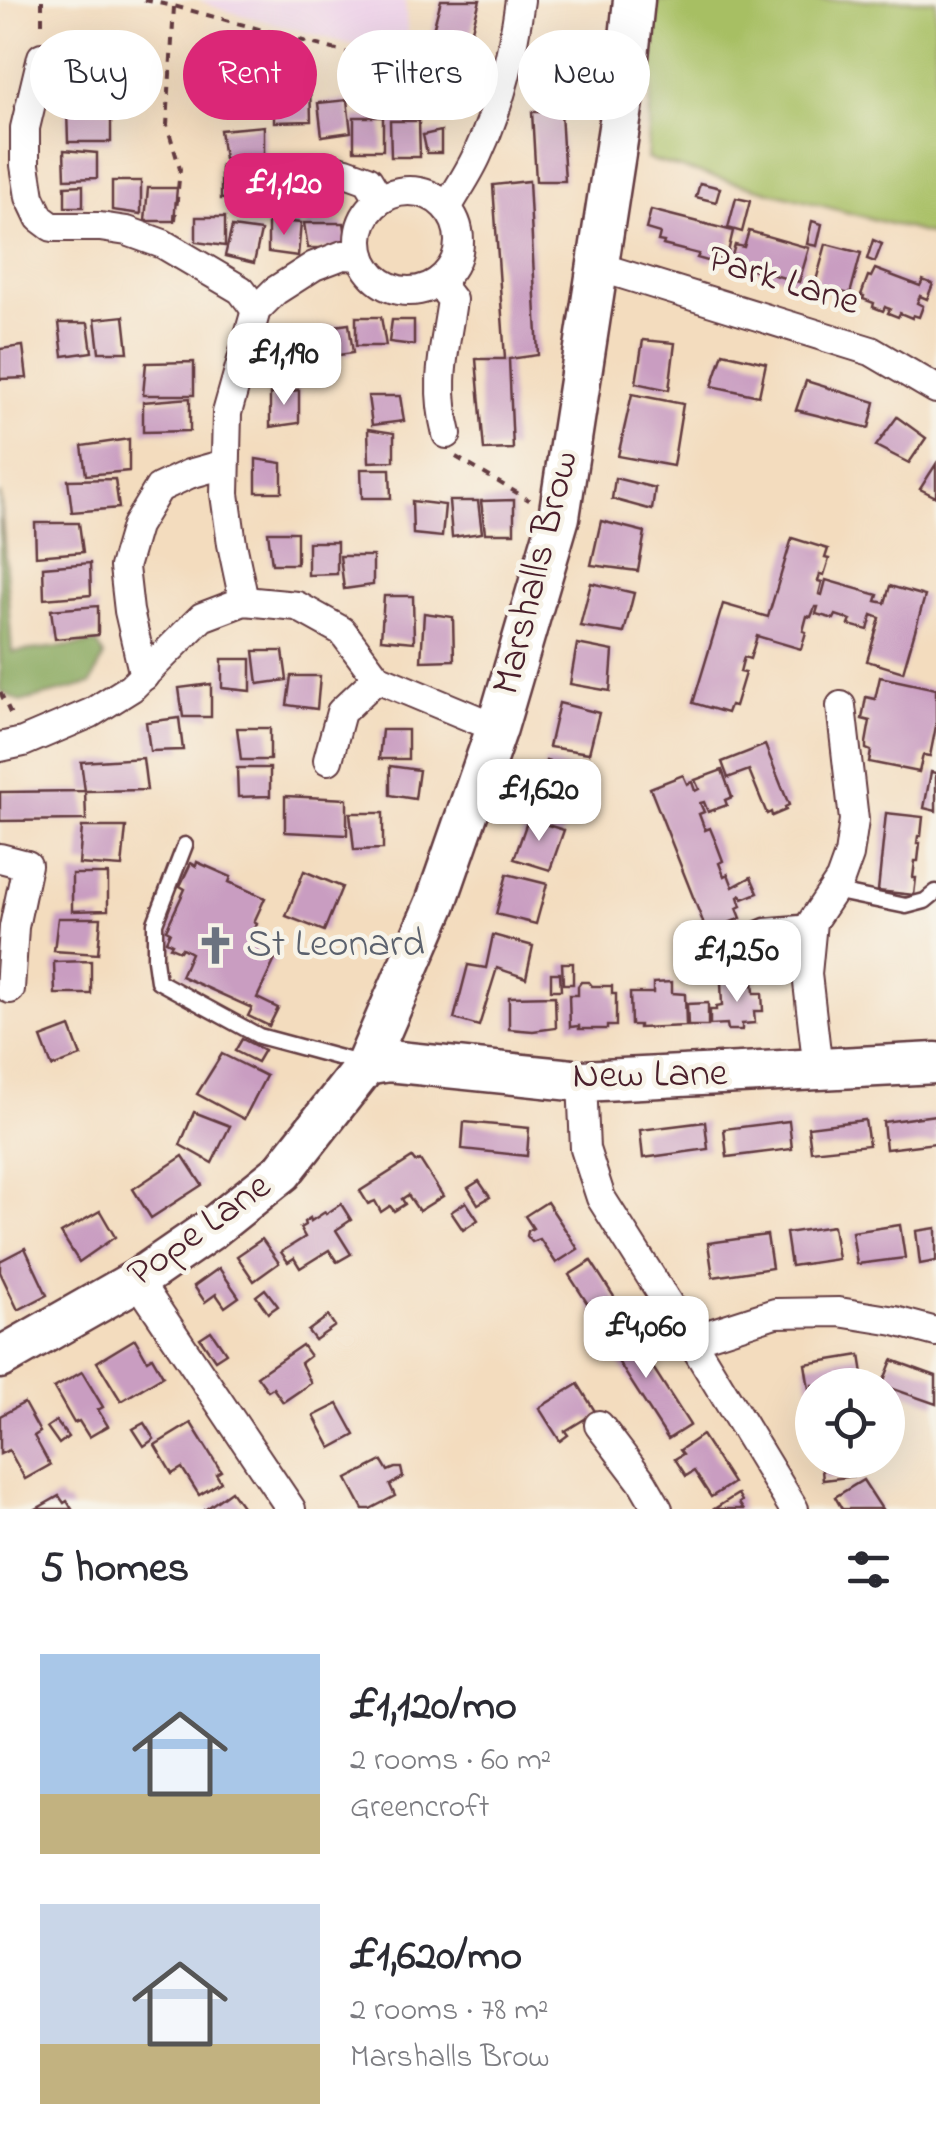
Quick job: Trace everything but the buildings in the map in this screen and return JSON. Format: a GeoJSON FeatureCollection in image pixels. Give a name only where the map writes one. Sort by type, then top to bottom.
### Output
{"type":"FeatureCollection","features":[{"type":"Feature","properties":{"kind":"street"},"geometry":{"type":"LineString","coordinates":[[447,208],[489,126],[520,0]]}},
{"type":"Feature","properties":{"kind":"street","name":"Marshalls Brow"},"geometry":{"type":"LineString","coordinates":[[631,30],[634,0]]}},
{"type":"Feature","properties":{"kind":"street"},"geometry":{"type":"LineString","coordinates":[[30,110],[26,165],[30,197],[40,218],[52,228],[100,227],[127,232],[172,249],[241,290],[256,310]]}},
{"type":"Feature","properties":{"kind":"street","name":"Marshalls Brow"},"geometry":{"type":"LineString","coordinates":[[366,1065],[436,903],[497,728],[559,517],[620,120]]}},
{"type":"Feature","properties":{"kind":"street"},"geometry":{"type":"LineString","coordinates":[[296,172],[323,167],[346,172],[368,180],[380,200]]}},
{"type":"Feature","properties":{"kind":"street"},"geometry":{"type":"LineString","coordinates":[[408,191],[422,192],[447,208],[460,238],[458,255],[438,282],[409,291],[379,281],[368,270],[359,240],[369,211],[380,200],[408,191]]}},
{"type":"Feature","properties":{"kind":"street"},"geometry":{"type":"LineString","coordinates":[[244,600],[224,494],[226,414],[256,310],[275,291],[314,266],[343,255],[362,256]]}},
{"type":"Feature","properties":{"kind":"street","name":"Park Lane"},"geometry":{"type":"LineString","coordinates":[[598,267],[871,351],[936,389]]}},
{"type":"Feature","properties":{"kind":"street"},"geometry":{"type":"LineString","coordinates":[[438,282],[452,300],[439,376],[440,407],[447,434]]}},
{"type":"Feature","properties":{"kind":"street"},"geometry":{"type":"LineString","coordinates":[[144,676],[124,567],[136,526],[159,488],[225,464]]}},
{"type":"Feature","properties":{"kind":"street"},"geometry":{"type":"LineString","coordinates":[[0,747],[23,742],[91,713],[131,688],[202,617],[244,600],[296,606],[342,631],[377,678],[497,728]]}},
{"type":"Feature","properties":{"kind":"street"},"geometry":{"type":"LineString","coordinates":[[328,760],[341,712],[377,678]]}},
{"type":"Feature","properties":{"kind":"street"},"geometry":{"type":"LineString","coordinates":[[818,1070],[807,974],[812,922],[840,880],[850,855],[854,820],[841,706]]}},
{"type":"Feature","properties":{"kind":"street"},"geometry":{"type":"LineString","coordinates":[[0,858],[26,865],[14,927],[10,989]]}},
{"type":"Feature","properties":{"kind":"street","name":"New Lane"},"geometry":{"type":"LineString","coordinates":[[366,1065],[388,1061],[582,1080],[936,1064]]}},
{"type":"Feature","properties":{"kind":"street","name":"Pope Lane"},"geometry":{"type":"LineString","coordinates":[[0,1358],[137,1280],[212,1229],[282,1172],[366,1065]]}},
{"type":"Feature","properties":{"kind":"street"},"geometry":{"type":"LineString","coordinates":[[582,1080],[585,1149],[601,1198],[794,1509]]}},
{"type":"Feature","properties":{"kind":"street"},"geometry":{"type":"LineString","coordinates":[[137,1280],[291,1509]]}},
{"type":"Feature","properties":{"kind":"street"},"geometry":{"type":"LineString","coordinates":[[691,1340],[775,1313],[839,1312],[936,1332]]}},
{"type":"Feature","properties":{"kind":"street"},"geometry":{"type":"LineString","coordinates":[[599,1425],[658,1509]]}},
{"type":"Feature","properties":{"kind":"lane"},"geometry":{"type":"LineString","coordinates":[[186,845],[155,923],[158,981],[259,1036],[366,1065]]}},
{"type":"Feature","properties":{"kind":"lane"},"geometry":{"type":"LineString","coordinates":[[832,891],[906,906],[925,901],[936,892]]}},
{"type":"Feature","properties":{"kind":"lane"},"geometry":{"type":"LineString","coordinates":[[686,960],[765,926],[812,922]]}},
{"type":"Feature","properties":{"kind":"path"},"geometry":{"type":"LineString","coordinates":[[42,0],[42,30]]}},
{"type":"Feature","properties":{"kind":"path"},"geometry":{"type":"LineString","coordinates":[[144,0],[444,80],[518,77]]}},
{"type":"Feature","properties":{"kind":"path"},"geometry":{"type":"LineString","coordinates":[[172,249],[180,169],[167,126],[174,6]]}},
{"type":"Feature","properties":{"kind":"path"},"geometry":{"type":"LineString","coordinates":[[447,434],[456,459],[559,517]]}},
{"type":"Feature","properties":{"kind":"shaded area"},"geometry":{"type":"Polygon","coordinates":[[[199,0],[405,0],[407,30],[337,30],[337,41],[317,35],[317,30],[297,30],[199,0]]]}},
{"type":"Feature","properties":{"kind":"green space"},"geometry":{"type":"Polygon","coordinates":[[[657,0],[936,0],[936,236],[647,159],[657,0]]]}},
{"type":"Feature","properties":{"kind":"green space"},"geometry":{"type":"Polygon","coordinates":[[[0,493],[12,652],[97,643],[104,656],[91,684],[20,702],[0,691],[0,493]]]}},
{"type":"Feature","properties":{"kind":"place","name":"St Leonard"},"geometry":{"type":"Point","coordinates":[216,945]}}]}
